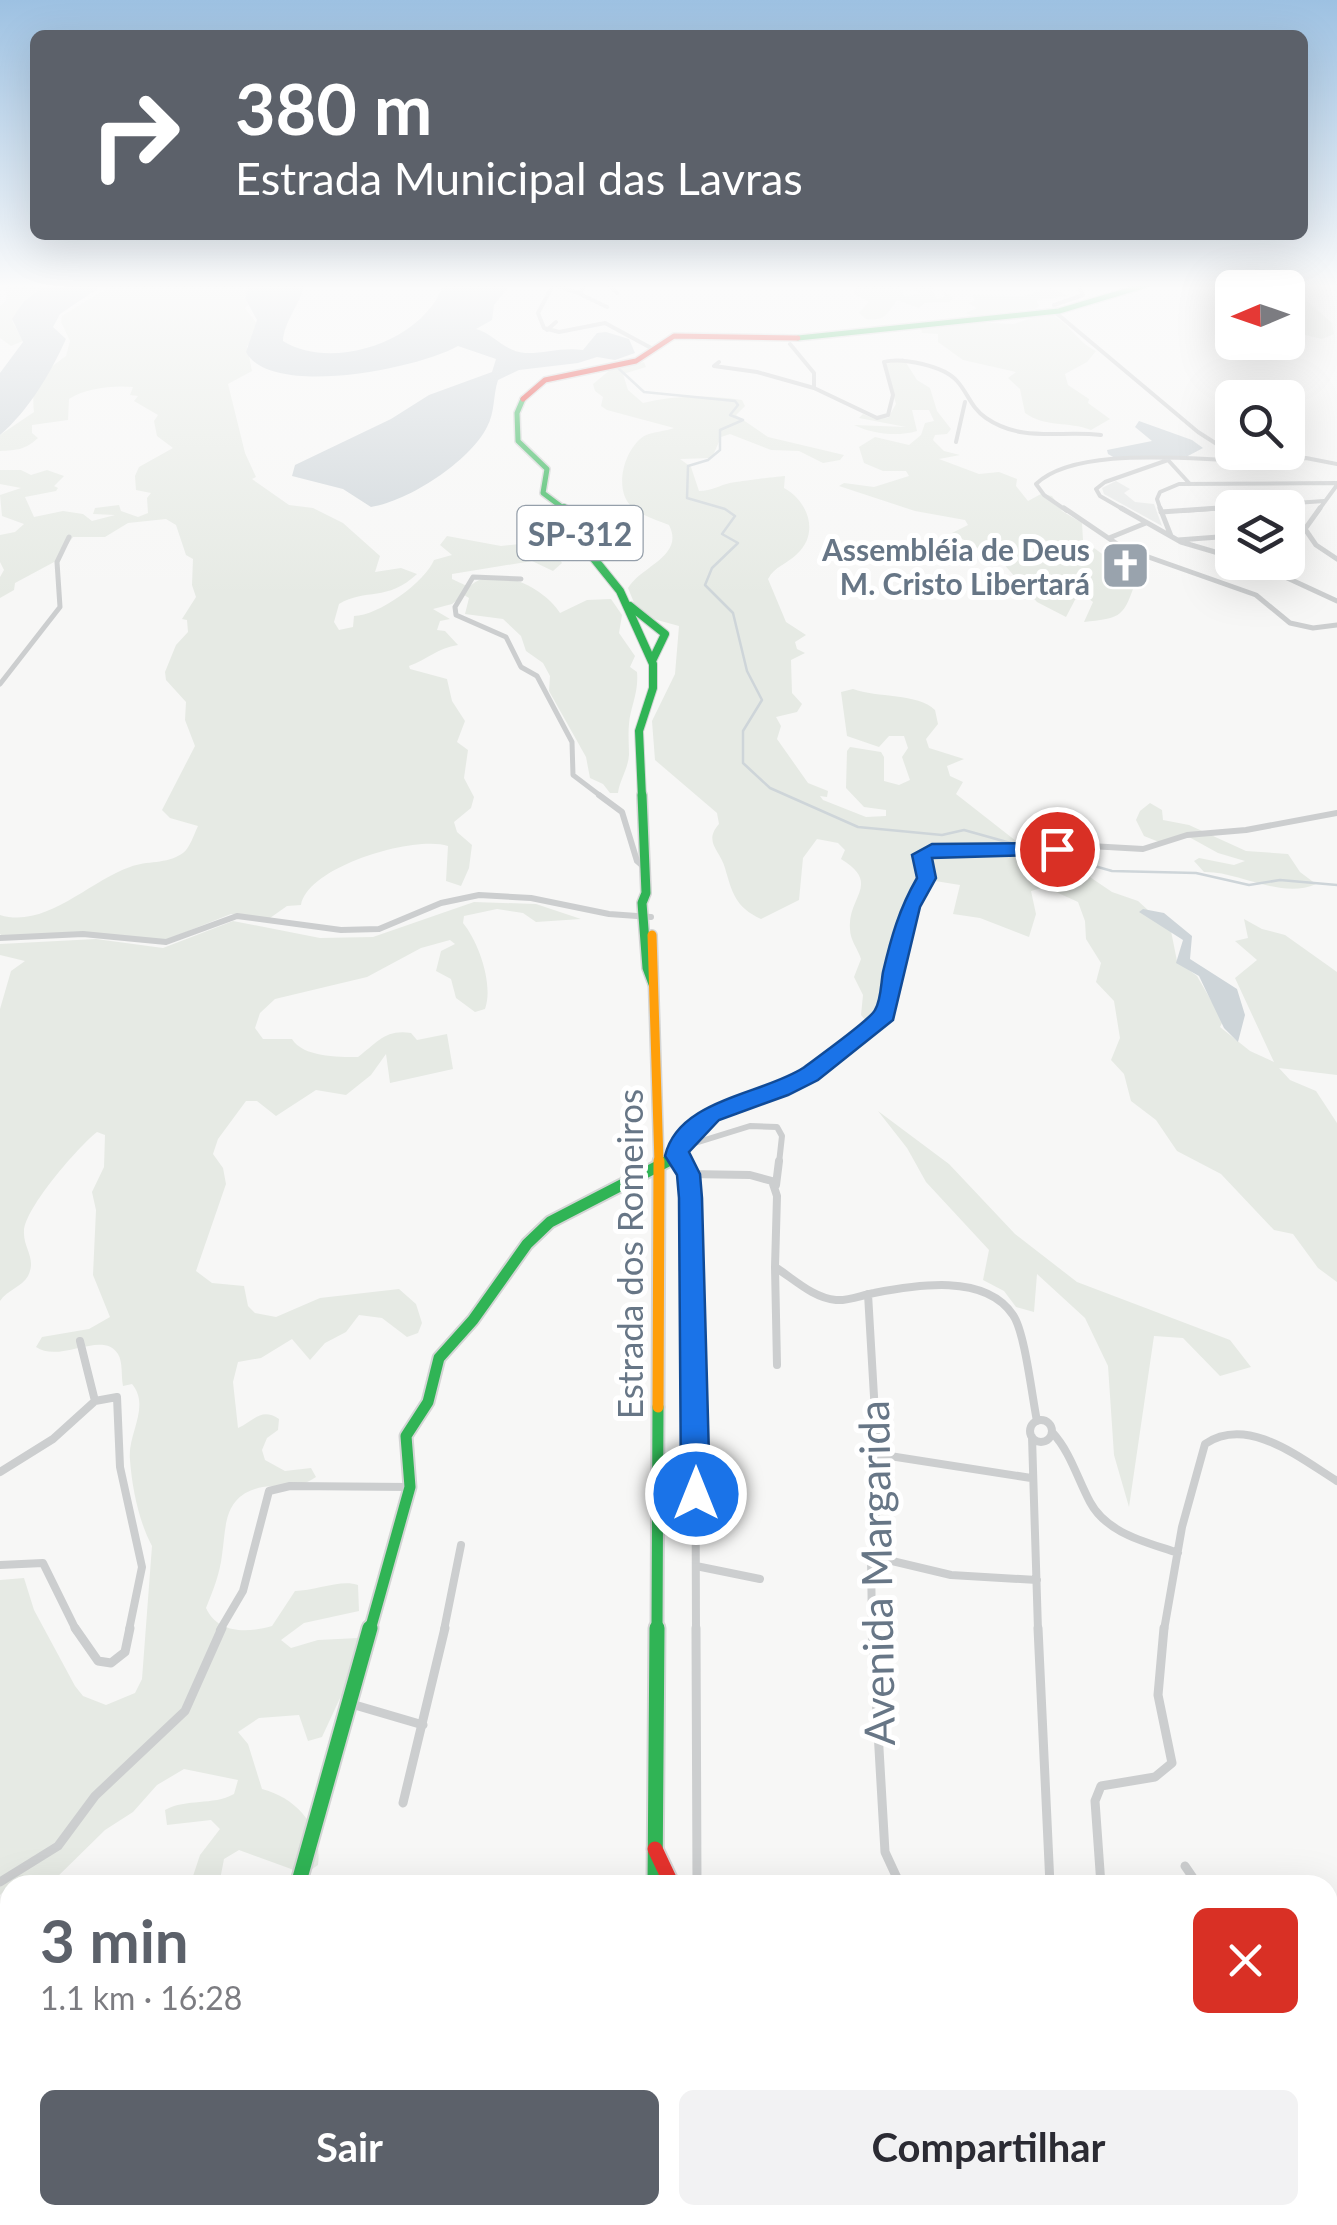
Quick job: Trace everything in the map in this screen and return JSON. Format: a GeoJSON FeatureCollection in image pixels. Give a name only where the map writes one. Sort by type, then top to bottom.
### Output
{"type":"FeatureCollection","features":[{"type":"Feature","properties":{"kind":"main road","name":"SP-312"},"geometry":{"type":"LineString","coordinates":[[527,389],[516,410],[518,441],[547,468],[543,493],[572,514],[591,554],[626,604],[652,661]]}},
{"type":"Feature","properties":{"kind":"main road"},"geometry":{"type":"LineString","coordinates":[[626,604],[657,627],[653,634],[640,634]]}},
{"type":"Feature","properties":{"kind":"main road","name":"Estrada dos Romeiros"},"geometry":{"type":"LineString","coordinates":[[655,1875],[658,1164],[639,731],[654,678],[652,661],[665,642],[665,634],[657,627]]}},
{"type":"Feature","properties":{"kind":"main road"},"geometry":{"type":"LineString","coordinates":[[301,1875],[410,1487],[406,1436],[428,1402],[439,1358],[527,1244],[550,1222],[677,1152]]}},
{"type":"Feature","properties":{"kind":"main road"},"geometry":{"type":"LineString","coordinates":[[655,1848],[670,1875]]}},
{"type":"Feature","properties":{"kind":"street"},"geometry":{"type":"LineString","coordinates":[[816,389],[876,418],[884,418],[892,410],[891,389]]}},
{"type":"Feature","properties":{"kind":"street"},"geometry":{"type":"LineString","coordinates":[[960,389],[965,401],[978,414],[1030,434],[1102,434]]}},
{"type":"Feature","properties":{"kind":"street"},"geometry":{"type":"LineString","coordinates":[[1150,389],[1215,444]]}},
{"type":"Feature","properties":{"kind":"street"},"geometry":{"type":"LineString","coordinates":[[956,442],[965,401]]}},
{"type":"Feature","properties":{"kind":"street"},"geometry":{"type":"LineString","coordinates":[[1305,458],[1337,464]]}},
{"type":"Feature","properties":{"kind":"street"},"geometry":{"type":"LineString","coordinates":[[1215,459],[1092,462],[1058,468],[1039,477],[1036,484],[1044,495],[1134,553],[1256,596],[1296,625],[1337,625]]}},
{"type":"Feature","properties":{"kind":"street"},"geometry":{"type":"LineString","coordinates":[[1168,460],[1190,483]]}},
{"type":"Feature","properties":{"kind":"street"},"geometry":{"type":"LineString","coordinates":[[1168,460],[1105,482],[1096,489],[1100,496],[1174,538],[1215,551]]}},
{"type":"Feature","properties":{"kind":"street"},"geometry":{"type":"LineString","coordinates":[[1174,538],[1161,512],[1158,494],[1190,483],[1337,484]]}},
{"type":"Feature","properties":{"kind":"street"},"geometry":{"type":"LineString","coordinates":[[1337,484],[1306,531],[1316,544],[1337,558]]}},
{"type":"Feature","properties":{"kind":"street"},"geometry":{"type":"LineString","coordinates":[[1161,512],[1324,501]]}},
{"type":"Feature","properties":{"kind":"street"},"geometry":{"type":"LineString","coordinates":[[1108,539],[1146,523]]}},
{"type":"Feature","properties":{"kind":"street"},"geometry":{"type":"LineString","coordinates":[[0,684],[60,608],[57,562],[68,537]]}},
{"type":"Feature","properties":{"kind":"street"},"geometry":{"type":"LineString","coordinates":[[1174,538],[1215,537]]}},
{"type":"Feature","properties":{"kind":"street"},"geometry":{"type":"LineString","coordinates":[[1134,553],[1138,586]]}},
{"type":"Feature","properties":{"kind":"street"},"geometry":{"type":"LineString","coordinates":[[521,579],[472,577],[455,607],[456,615],[506,637],[521,666],[536,676],[572,742],[573,775],[622,812],[644,868]]}},
{"type":"Feature","properties":{"kind":"street"},"geometry":{"type":"LineString","coordinates":[[1292,580],[1337,601]]}},
{"type":"Feature","properties":{"kind":"street"},"geometry":{"type":"LineString","coordinates":[[677,1152],[711,1114],[780,1090],[810,1074],[885,1014],[903,929],[926,878],[920,858],[926,852],[1090,846],[1142,849],[1187,835],[1246,830],[1337,812]]}},
{"type":"Feature","properties":{"kind":"street"},"geometry":{"type":"LineString","coordinates":[[0,938],[83,934],[166,942],[237,916],[342,930],[379,929],[441,903],[479,894],[647,917]]}},
{"type":"Feature","properties":{"kind":"street"},"geometry":{"type":"LineString","coordinates":[[677,1152],[750,1126],[777,1126],[782,1136],[776,1187],[778,1364]]}},
{"type":"Feature","properties":{"kind":"street"},"geometry":{"type":"LineString","coordinates":[[677,1152],[688,1174],[695,1316],[697,1875]]}},
{"type":"Feature","properties":{"kind":"street"},"geometry":{"type":"LineString","coordinates":[[688,1174],[760,1176],[776,1187]]}},
{"type":"Feature","properties":{"kind":"street"},"geometry":{"type":"LineString","coordinates":[[775,1267],[832,1300],[942,1286],[966,1288],[1006,1305],[1016,1318],[1037,1421]]}},
{"type":"Feature","properties":{"kind":"street","name":"Avenida Margarida"},"geometry":{"type":"LineString","coordinates":[[868,1294],[879,1482],[871,1556],[874,1709],[886,1852],[897,1875]]}},
{"type":"Feature","properties":{"kind":"street"},"geometry":{"type":"LineString","coordinates":[[80,1341],[94,1400]]}},
{"type":"Feature","properties":{"kind":"street"},"geometry":{"type":"LineString","coordinates":[[0,1472],[53,1439],[94,1400],[117,1397],[120,1467],[140,1552],[141,1585],[125,1652],[117,1662],[106,1665],[94,1658],[79,1641],[58,1580],[43,1563],[0,1565]]}},
{"type":"Feature","properties":{"kind":"street"},"geometry":{"type":"LineString","coordinates":[[1050,1875],[1030,1426],[1037,1421],[1046,1423],[1071,1454],[1098,1513],[1120,1530],[1178,1553]]}},
{"type":"Feature","properties":{"kind":"street"},"geometry":{"type":"LineString","coordinates":[[1032,1437],[1044,1442],[1052,1432]]}},
{"type":"Feature","properties":{"kind":"street"},"geometry":{"type":"LineString","coordinates":[[1099,1875],[1095,1801],[1102,1786],[1153,1776],[1168,1769],[1174,1757],[1158,1693],[1158,1666],[1200,1452],[1211,1438],[1248,1433],[1337,1481]]}},
{"type":"Feature","properties":{"kind":"street"},"geometry":{"type":"LineString","coordinates":[[877,1454],[1031,1478]]}},
{"type":"Feature","properties":{"kind":"street"},"geometry":{"type":"LineString","coordinates":[[11,1875],[58,1846],[95,1796],[185,1710],[219,1632],[243,1591],[269,1492],[290,1486],[410,1487]]}},
{"type":"Feature","properties":{"kind":"street"},"geometry":{"type":"LineString","coordinates":[[403,1804],[460,1545]]}},
{"type":"Feature","properties":{"kind":"street"},"geometry":{"type":"LineString","coordinates":[[871,1556],[951,1574],[1037,1580]]}},
{"type":"Feature","properties":{"kind":"street"},"geometry":{"type":"LineString","coordinates":[[696,1566],[760,1579]]}},
{"type":"Feature","properties":{"kind":"street"},"geometry":{"type":"LineString","coordinates":[[348,1703],[423,1726]]}},
{"type":"Feature","properties":{"kind":"street"},"geometry":{"type":"LineString","coordinates":[[1185,1866],[1191,1875]]}},
{"type":"Feature","properties":{"kind":"shaded area"},"geometry":{"type":"Polygon","coordinates":[[[0,389],[39,389],[11,425],[0,435],[0,389]]]}},
{"type":"Feature","properties":{"kind":"shaded area"},"geometry":{"type":"Polygon","coordinates":[[[36,389],[99,389],[69,399],[68,420],[32,425],[32,433],[38,438],[20,449],[0,451],[0,435],[34,412],[36,389]]]}},
{"type":"Feature","properties":{"kind":"shaded area"},"geometry":{"type":"Polygon","coordinates":[[[132,389],[229,389],[245,453],[256,477],[252,479],[289,505],[313,508],[343,523],[380,556],[375,572],[401,568],[417,574],[386,592],[358,596],[339,604],[334,622],[339,630],[353,627],[354,616],[400,596],[434,560],[452,555],[440,545],[447,536],[501,546],[548,541],[562,563],[553,571],[532,561],[452,574],[452,579],[469,587],[492,577],[519,581],[543,595],[560,613],[587,600],[611,599],[622,615],[619,633],[635,656],[630,667],[637,672],[628,760],[618,793],[610,793],[590,778],[586,757],[549,691],[550,676],[543,663],[526,651],[521,636],[503,619],[465,614],[469,598],[464,595],[452,604],[433,609],[450,619],[440,621],[437,630],[445,631],[458,645],[409,666],[447,679],[452,701],[465,721],[457,742],[468,750],[464,778],[474,797],[471,808],[454,822],[457,832],[472,845],[469,868],[461,886],[446,881],[448,846],[412,845],[342,866],[308,891],[301,905],[287,906],[270,918],[231,914],[163,941],[88,934],[5,938],[0,934],[0,915],[17,918],[51,910],[130,867],[177,857],[188,848],[198,826],[170,818],[162,810],[195,746],[185,720],[186,702],[166,680],[165,672],[176,645],[188,632],[187,620],[182,619],[196,597],[192,585],[193,559],[186,555],[176,525],[166,519],[128,523],[105,537],[73,537],[56,561],[15,583],[14,590],[0,598],[4,570],[0,562],[0,535],[15,532],[24,524],[2,516],[0,495],[21,488],[0,484],[0,470],[21,470],[31,475],[47,470],[64,476],[54,486],[56,491],[25,497],[34,517],[63,511],[83,514],[92,521],[115,515],[93,514],[95,508],[119,505],[121,511],[138,517],[148,513],[147,498],[151,493],[136,490],[135,476],[139,467],[173,448],[157,436],[154,421],[158,415],[134,401],[138,396],[130,395],[132,389]]]}},
{"type":"Feature","properties":{"kind":"shaded area"},"geometry":{"type":"Polygon","coordinates":[[[446,389],[496,389],[490,422],[479,440],[437,478],[403,497],[371,507],[343,489],[292,476],[295,465],[391,419],[446,389]]]}},
{"type":"Feature","properties":{"kind":"shaded area"},"geometry":{"type":"Polygon","coordinates":[[[628,389],[643,403],[692,397],[742,400],[745,406],[736,415],[768,437],[844,455],[840,460],[823,463],[799,451],[771,450],[730,434],[721,437],[712,458],[680,459],[691,467],[699,491],[733,482],[785,476],[784,488],[805,509],[809,527],[804,546],[768,579],[786,622],[806,635],[795,642],[797,649],[805,653],[791,660],[792,693],[802,704],[797,712],[776,717],[781,726],[777,739],[808,783],[828,791],[827,797],[820,796],[823,800],[866,817],[886,816],[886,810],[864,807],[846,788],[850,747],[881,752],[884,781],[899,785],[910,780],[902,757],[908,748],[904,736],[889,736],[879,747],[847,736],[841,692],[853,689],[918,701],[935,710],[938,724],[926,739],[929,748],[964,759],[947,766],[950,776],[963,782],[956,794],[1016,841],[1049,832],[1062,835],[1068,841],[1066,852],[1034,851],[1036,856],[1078,869],[1112,892],[1138,901],[1171,931],[1177,961],[1197,976],[1223,1021],[1220,1027],[1250,1051],[1274,1062],[1235,978],[1257,960],[1235,941],[1248,938],[1244,919],[1285,935],[1337,972],[1337,1075],[1279,1068],[1290,1080],[1316,1091],[1337,1123],[1337,1282],[1318,1268],[1293,1234],[1274,1230],[1221,1174],[1177,1151],[1156,1120],[1131,1101],[1124,1074],[1111,1060],[1120,1038],[1114,1001],[1096,982],[1101,963],[1086,939],[1078,902],[1045,887],[1031,891],[1036,914],[1029,937],[980,918],[953,914],[960,885],[929,880],[929,888],[905,921],[876,1021],[866,1021],[861,1015],[863,995],[854,977],[861,959],[851,937],[850,918],[861,884],[853,868],[841,859],[845,850],[838,843],[817,839],[803,858],[799,900],[761,919],[740,904],[713,841],[719,824],[717,813],[655,760],[652,721],[675,674],[679,626],[639,615],[628,588],[666,553],[672,536],[669,525],[645,515],[626,500],[623,470],[637,442],[647,435],[674,428],[607,410],[601,406],[603,397],[595,391],[628,389]]]}},
{"type":"Feature","properties":{"kind":"shaded area"},"geometry":{"type":"Polygon","coordinates":[[[892,389],[930,389],[937,411],[951,429],[947,434],[935,435],[933,440],[944,451],[960,455],[939,459],[979,474],[999,472],[1017,479],[1016,486],[1028,501],[1041,494],[1052,496],[1062,511],[1082,523],[1083,540],[1105,556],[1125,558],[1115,562],[1103,577],[1128,580],[1134,586],[1122,611],[1084,622],[1093,602],[1084,595],[1077,596],[1066,617],[1037,602],[1002,562],[952,533],[968,525],[965,520],[915,511],[839,486],[844,483],[874,487],[909,476],[906,471],[883,471],[864,463],[859,447],[875,437],[909,445],[921,435],[925,423],[934,421],[929,410],[912,410],[917,431],[909,433],[885,434],[854,425],[906,427],[859,418],[863,414],[875,419],[888,418],[896,404],[892,389]]]}},
{"type":"Feature","properties":{"kind":"shaded area"},"geometry":{"type":"Polygon","coordinates":[[[1020,389],[1074,389],[1110,419],[1091,430],[1041,421],[1025,413],[1020,389]]]}},
{"type":"Feature","properties":{"kind":"shaded area"},"geometry":{"type":"Polygon","coordinates":[[[1139,421],[1192,440],[1203,448],[1186,457],[1115,458],[1108,454],[1107,450],[1152,441],[1135,427],[1139,421]]]}},
{"type":"Feature","properties":{"kind":"shaded area"},"geometry":{"type":"Polygon","coordinates":[[[1116,481],[1130,489],[1124,493],[1135,502],[1154,504],[1162,526],[1104,494],[1102,488],[1116,481]]]}},
{"type":"Feature","properties":{"kind":"shaded area"},"geometry":{"type":"Polygon","coordinates":[[[1150,803],[1162,810],[1163,820],[1189,825],[1246,851],[1288,854],[1300,872],[1316,884],[1289,889],[1204,872],[1194,861],[1199,858],[1234,865],[1245,861],[1218,853],[1189,837],[1159,842],[1144,836],[1136,820],[1150,803]]]}},
{"type":"Feature","properties":{"kind":"shaded area"},"geometry":{"type":"Polygon","coordinates":[[[474,902],[536,904],[581,919],[536,922],[523,913],[497,909],[464,916],[463,923],[483,963],[487,988],[485,1009],[475,1012],[456,998],[451,979],[436,971],[441,951],[455,944],[450,940],[421,948],[367,977],[275,999],[260,1013],[255,1028],[263,1039],[292,1039],[312,1053],[358,1057],[394,1033],[411,1033],[417,1040],[447,1034],[453,1069],[390,1083],[386,1054],[371,1075],[346,1095],[316,1090],[276,1116],[257,1101],[246,1101],[218,1139],[213,1154],[223,1168],[226,1184],[196,1271],[212,1283],[244,1286],[248,1306],[255,1313],[276,1317],[320,1298],[399,1289],[416,1304],[422,1323],[418,1333],[407,1337],[382,1318],[359,1315],[346,1332],[325,1343],[310,1360],[292,1339],[261,1358],[238,1362],[233,1382],[238,1428],[262,1415],[279,1419],[278,1430],[267,1438],[262,1450],[265,1460],[285,1471],[311,1468],[316,1477],[301,1484],[255,1489],[237,1500],[228,1516],[220,1568],[206,1608],[211,1617],[234,1629],[272,1626],[295,1591],[344,1583],[358,1585],[359,1611],[304,1623],[281,1640],[291,1648],[318,1640],[358,1638],[363,1649],[355,1690],[341,1696],[322,1737],[308,1741],[299,1715],[259,1718],[238,1732],[248,1744],[262,1789],[286,1799],[312,1827],[318,1865],[305,1874],[239,1850],[224,1859],[221,1875],[193,1875],[200,1855],[220,1829],[211,1820],[167,1825],[165,1810],[226,1798],[234,1794],[238,1780],[184,1769],[157,1785],[133,1812],[105,1830],[59,1875],[0,1875],[0,1580],[24,1578],[34,1610],[75,1686],[83,1696],[106,1705],[135,1693],[142,1679],[152,1546],[137,1504],[130,1460],[139,1402],[132,1384],[123,1386],[118,1354],[102,1345],[57,1352],[36,1347],[42,1337],[89,1329],[110,1317],[93,1275],[96,1210],[92,1192],[104,1167],[105,1135],[97,1132],[88,1140],[33,1208],[24,1231],[30,1270],[25,1280],[0,1301],[0,1009],[11,971],[25,961],[0,955],[0,944],[96,939],[163,948],[233,921],[320,938],[373,937],[474,902]]]}},
{"type":"Feature","properties":{"kind":"shaded area"},"geometry":{"type":"Polygon","coordinates":[[[1143,909],[1164,913],[1192,936],[1190,959],[1237,989],[1245,1015],[1238,1042],[1224,1028],[1199,976],[1176,963],[1183,940],[1139,912],[1143,909]]]}},
{"type":"Feature","properties":{"kind":"shaded area"},"geometry":{"type":"Polygon","coordinates":[[[878,1111],[949,1164],[1015,1234],[1077,1282],[1230,1340],[1251,1367],[1220,1376],[1183,1338],[1154,1336],[1129,1507],[1114,1455],[1108,1366],[1085,1318],[1037,1274],[1034,1312],[1016,1307],[1004,1291],[983,1280],[989,1250],[926,1182],[907,1148],[878,1111]]]}},
{"type":"Feature","properties":{"kind":"waterway"},"geometry":{"type":"LineString","coordinates":[[641,389],[735,401],[738,405],[730,415],[743,420],[720,430],[720,450],[708,460],[688,466],[687,498],[725,509],[735,516],[722,534],[738,543],[712,568],[705,585],[733,613],[747,671],[762,700],[743,731],[743,763],[770,788],[858,827],[942,835],[964,830],[1021,846]]}},
{"type":"Feature","properties":{"kind":"waterway"},"geometry":{"type":"LineString","coordinates":[[1038,850],[1112,871],[1196,873],[1249,885],[1280,880],[1337,885]]}},
{"type":"Feature","properties":{"kind":"traffic: fast"},"geometry":{"type":"LineString","coordinates":[[523,399],[517,413],[518,441],[547,469],[543,493],[572,514],[591,555],[620,591],[653,664],[653,688],[639,731],[646,893],[642,903],[647,968],[653,984]]}},
{"type":"Feature","properties":{"kind":"traffic: fast"},"geometry":{"type":"LineString","coordinates":[[630,606],[665,634],[652,661]]}},
{"type":"Feature","properties":{"kind":"traffic: fast"},"geometry":{"type":"LineString","coordinates":[[301,1875],[410,1487],[406,1436],[428,1402],[439,1358],[473,1320],[527,1244],[550,1222],[677,1156]]}},
{"type":"Feature","properties":{"kind":"traffic: fast"},"geometry":{"type":"LineString","coordinates":[[655,1875],[658,1407]]}},
{"type":"Feature","properties":{"kind":"traffic: slow"},"geometry":{"type":"LineString","coordinates":[[652,935],[659,1138],[658,1407]]}},
{"type":"Feature","properties":{"kind":"traffic: jam"},"geometry":{"type":"LineString","coordinates":[[523,399],[531,389]]}},
{"type":"Feature","properties":{"kind":"traffic: jam"},"geometry":{"type":"LineString","coordinates":[[655,1849],[667,1875]]}},
{"type":"Feature","properties":{"kind":"place","name":"Assembléia de Deus M. Cristo Libertará"},"geometry":{"type":"Point","coordinates":[1125,566]}},
{"type":"Feature","properties":{"kind":"route"},"geometry":{"type":"LineString","coordinates":[[696,1494],[690,1198],[688,1174],[676,1156],[678,1148],[711,1114],[780,1090],[810,1074],[885,1014],[892,996],[903,929],[926,878],[920,862],[922,855],[932,850],[1057,849]]}}]}
